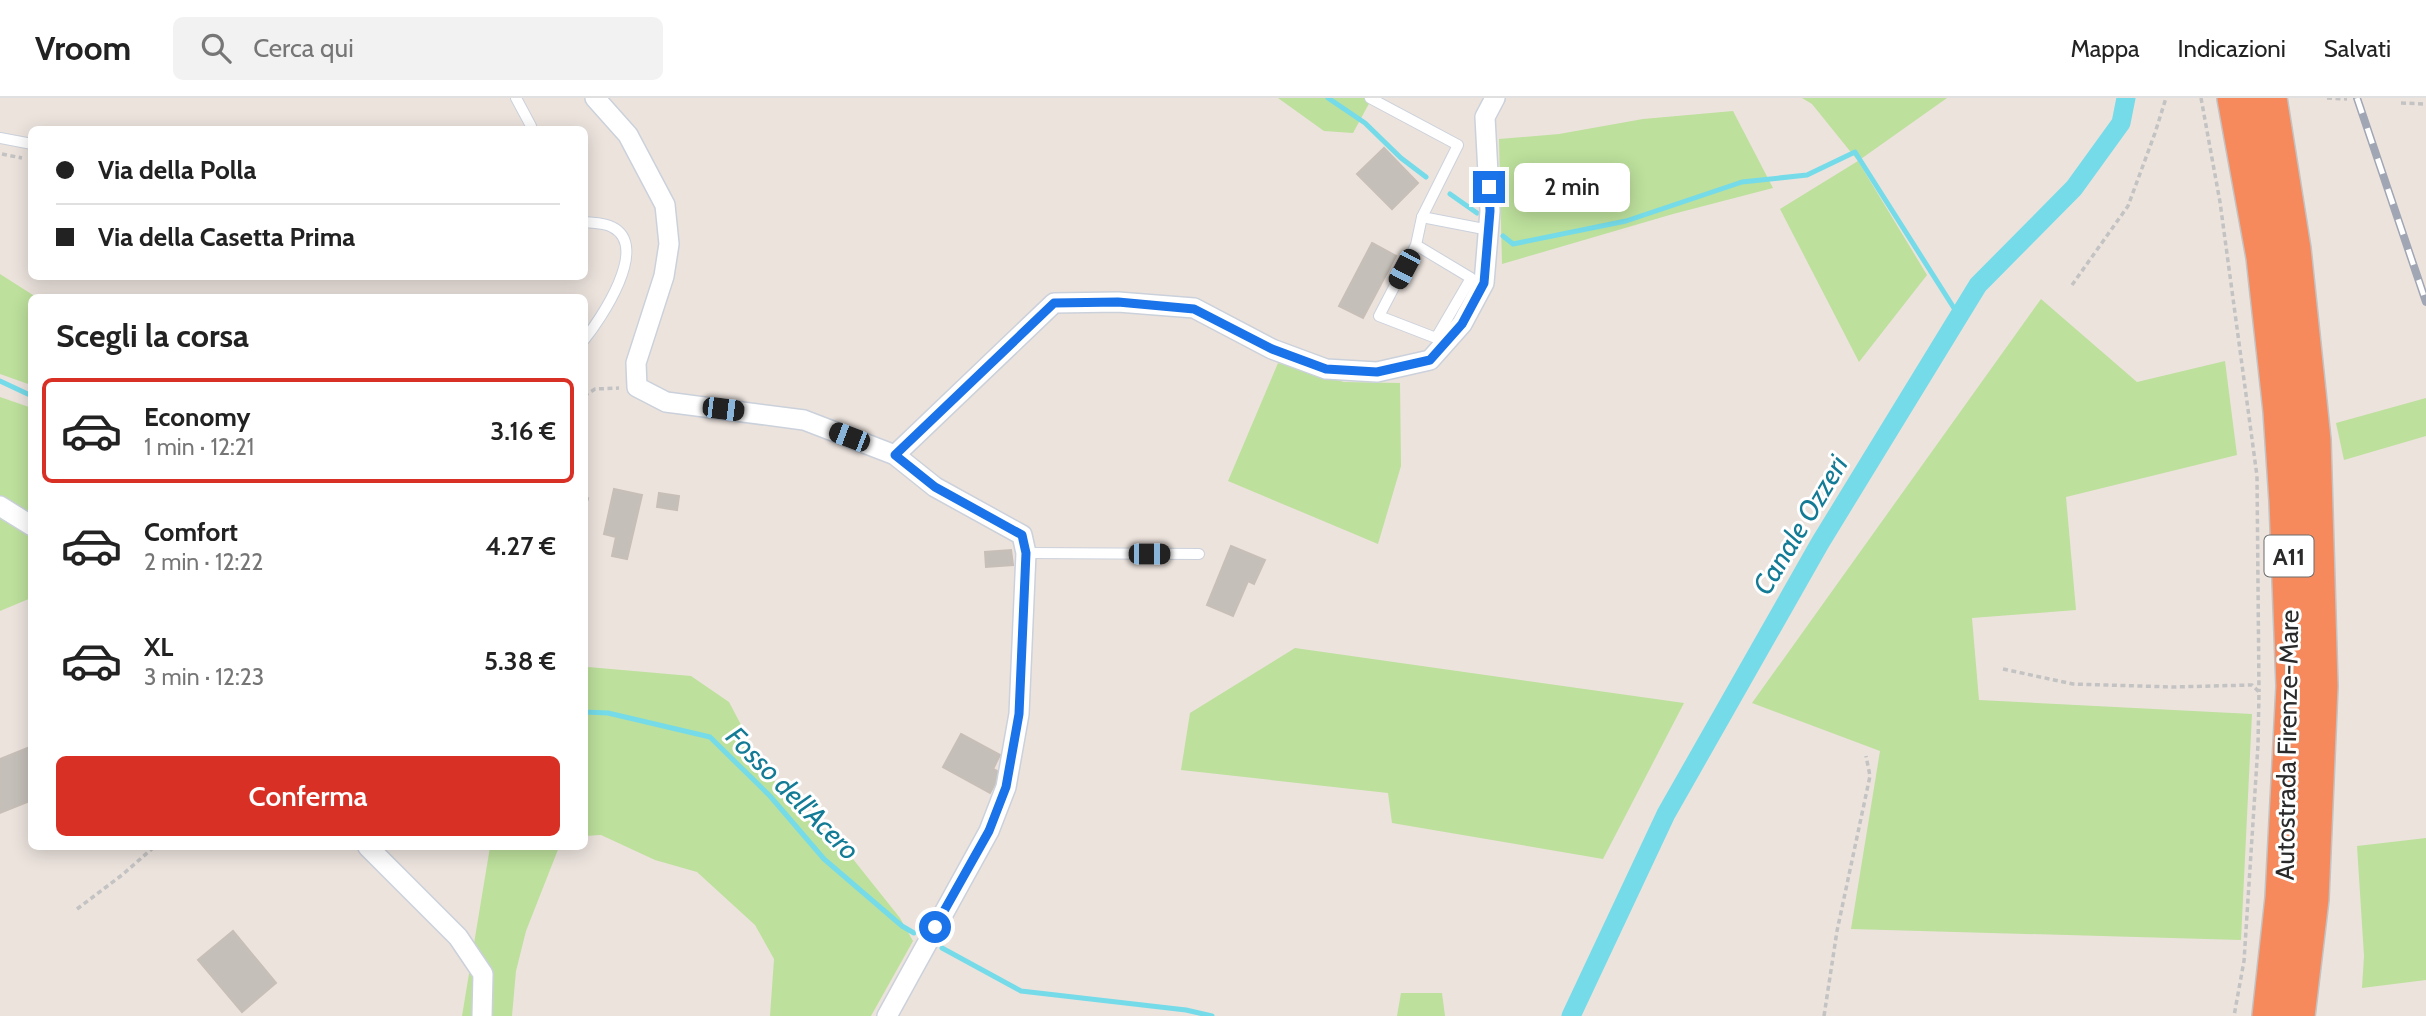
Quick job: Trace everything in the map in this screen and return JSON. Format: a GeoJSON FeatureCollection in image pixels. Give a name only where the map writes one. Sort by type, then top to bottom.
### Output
{"type":"FeatureCollection","features":[{"type":"Feature","properties":{"kind":"highway","name":"Autostrada Firenze-Mare"},"geometry":{"type":"LineString","coordinates":[[2235,98],[2264,257],[2281,411],[2288,527],[2294,686],[2283,898],[2270,1016]]}},
{"type":"Feature","properties":{"kind":"highway","name":"Autostrada Firenze-Mare"},"geometry":{"type":"LineString","coordinates":[[2269,98],[2293,249],[2314,440],[2320,685],[2311,900],[2297,1016]]}},
{"type":"Feature","properties":{"kind":"street"},"geometry":{"type":"LineString","coordinates":[[595,98],[628,135],[665,205],[669,244],[664,276],[636,363],[636,387],[666,402],[804,420],[895,455],[935,487],[1022,535],[1026,553],[1019,714],[1006,787],[989,831],[887,1016]]}},
{"type":"Feature","properties":{"kind":"street"},"geometry":{"type":"LineString","coordinates":[[895,455],[1054,303],[1118,302],[1194,309],[1272,349],[1326,369],[1377,372],[1430,360],[1462,324],[1484,283],[1490,211],[1485,117],[1495,98]]}},
{"type":"Feature","properties":{"kind":"street"},"geometry":{"type":"LineString","coordinates":[[0,506],[28,524]]}},
{"type":"Feature","properties":{"kind":"street"},"geometry":{"type":"LineString","coordinates":[[371,850],[458,937],[483,974],[482,1016]]}},
{"type":"Feature","properties":{"kind":"lane"},"geometry":{"type":"LineString","coordinates":[[516,98],[529,126]]}},
{"type":"Feature","properties":{"kind":"lane"},"geometry":{"type":"LineString","coordinates":[[1370,98],[1458,145],[1422,217],[1416,245],[1379,316],[1436,338],[1471,278],[1416,245]]}},
{"type":"Feature","properties":{"kind":"lane"},"geometry":{"type":"LineString","coordinates":[[0,138],[28,143]]}},
{"type":"Feature","properties":{"kind":"lane"},"geometry":{"type":"LineString","coordinates":[[1422,217],[1489,230]]}},
{"type":"Feature","properties":{"kind":"lane"},"geometry":{"type":"LineString","coordinates":[[588,223],[613,227],[622,238],[626,254],[613,298],[588,334]]}},
{"type":"Feature","properties":{"kind":"lane"},"geometry":{"type":"LineString","coordinates":[[1026,553],[1199,554]]}},
{"type":"Feature","properties":{"kind":"path"},"geometry":{"type":"LineString","coordinates":[[2073,285],[2128,206],[2166,98]]}},
{"type":"Feature","properties":{"kind":"path"},"geometry":{"type":"LineString","coordinates":[[2201,98],[2220,202],[2257,476],[2258,745],[2244,961],[2234,1016]]}},
{"type":"Feature","properties":{"kind":"path"},"geometry":{"type":"LineString","coordinates":[[2327,98],[2347,99]]}},
{"type":"Feature","properties":{"kind":"path"},"geometry":{"type":"LineString","coordinates":[[2401,103],[2426,104]]}},
{"type":"Feature","properties":{"kind":"path"},"geometry":{"type":"LineString","coordinates":[[588,393],[595,389],[636,387]]}},
{"type":"Feature","properties":{"kind":"path"},"geometry":{"type":"LineString","coordinates":[[588,499],[592,500]]}},
{"type":"Feature","properties":{"kind":"path"},"geometry":{"type":"LineString","coordinates":[[2003,669],[2073,684],[2172,687],[2252,685],[2259,692]]}},
{"type":"Feature","properties":{"kind":"path"},"geometry":{"type":"LineString","coordinates":[[1824,1016],[1837,931],[1870,776],[1866,756]]}},
{"type":"Feature","properties":{"kind":"path"},"geometry":{"type":"LineString","coordinates":[[77,909],[122,876],[151,850]]}},
{"type":"Feature","properties":{"kind":"green space"},"geometry":{"type":"Polygon","coordinates":[[[1278,98],[1372,98],[1353,133],[1324,131],[1278,98]]]}},
{"type":"Feature","properties":{"kind":"green space"},"geometry":{"type":"Polygon","coordinates":[[[1802,98],[1947,98],[1858,161],[1812,104],[1802,98]]]}},
{"type":"Feature","properties":{"kind":"green space"},"geometry":{"type":"Polygon","coordinates":[[[1733,111],[1773,188],[1502,264],[1499,139],[1559,134],[1643,119],[1733,111]]]}},
{"type":"Feature","properties":{"kind":"green space"},"geometry":{"type":"Polygon","coordinates":[[[1858,161],[1927,275],[1859,362],[1780,209],[1858,161]]]}},
{"type":"Feature","properties":{"kind":"green space"},"geometry":{"type":"Polygon","coordinates":[[[0,274],[31,294],[28,294],[28,384],[0,374],[0,274]]]}},
{"type":"Feature","properties":{"kind":"green space"},"geometry":{"type":"Polygon","coordinates":[[[2041,299],[2137,382],[2225,361],[2237,455],[2066,497],[2076,610],[1972,618],[1979,700],[2252,714],[2241,940],[1851,929],[1880,751],[1752,703],[2041,299]]]}},
{"type":"Feature","properties":{"kind":"green space"},"geometry":{"type":"Polygon","coordinates":[[[1278,363],[1344,382],[1400,383],[1401,466],[1378,544],[1228,481],[1278,363]]]}},
{"type":"Feature","properties":{"kind":"green space"},"geometry":{"type":"Polygon","coordinates":[[[0,397],[28,407],[28,599],[0,611],[0,397]]]}},
{"type":"Feature","properties":{"kind":"green space"},"geometry":{"type":"Polygon","coordinates":[[[2426,398],[2426,436],[2344,460],[2336,423],[2426,398]]]}},
{"type":"Feature","properties":{"kind":"green space"},"geometry":{"type":"Polygon","coordinates":[[[1295,648],[1684,703],[1603,859],[1392,823],[1388,793],[1181,770],[1190,713],[1295,648]]]}},
{"type":"Feature","properties":{"kind":"green space"},"geometry":{"type":"Polygon","coordinates":[[[588,667],[691,676],[729,702],[766,772],[807,815],[845,849],[900,918],[913,941],[871,1016],[770,1016],[774,959],[755,925],[697,872],[655,860],[601,835],[588,836],[588,667]]]}},
{"type":"Feature","properties":{"kind":"green space"},"geometry":{"type":"Polygon","coordinates":[[[2426,838],[2426,980],[2362,988],[2364,956],[2357,846],[2426,838]]]}},
{"type":"Feature","properties":{"kind":"green space"},"geometry":{"type":"Polygon","coordinates":[[[490,850],[558,850],[526,931],[516,971],[512,1016],[462,1016],[490,850]]]}},
{"type":"Feature","properties":{"kind":"green space"},"geometry":{"type":"Polygon","coordinates":[[[1401,993],[1442,993],[1445,1016],[1397,1016],[1401,993]]]}},
{"type":"Feature","properties":{"kind":"building"},"geometry":{"type":"Polygon","coordinates":[[[1384,148],[1418,183],[1392,209],[1357,174],[1384,148]]]}},
{"type":"Feature","properties":{"kind":"building"},"geometry":{"type":"Polygon","coordinates":[[[1372,243],[1396,256],[1363,318],[1339,306],[1372,243]]]}},
{"type":"Feature","properties":{"kind":"building"},"geometry":{"type":"Polygon","coordinates":[[[614,489],[642,495],[627,559],[612,556],[616,537],[604,534],[614,489]]]}},
{"type":"Feature","properties":{"kind":"building"},"geometry":{"type":"Polygon","coordinates":[[[659,493],[679,496],[677,510],[657,507],[659,493]]]}},
{"type":"Feature","properties":{"kind":"building"},"geometry":{"type":"Polygon","coordinates":[[[1231,546],[1265,560],[1254,584],[1248,581],[1233,616],[1207,605],[1231,546]]]}},
{"type":"Feature","properties":{"kind":"building"},"geometry":{"type":"Polygon","coordinates":[[[1011,550],[1013,565],[986,567],[985,552],[1011,550]]]}},
{"type":"Feature","properties":{"kind":"building"},"geometry":{"type":"Polygon","coordinates":[[[961,734],[1000,755],[993,769],[1001,773],[990,793],[943,767],[961,734]]]}},
{"type":"Feature","properties":{"kind":"building"},"geometry":{"type":"Polygon","coordinates":[[[28,748],[28,802],[0,813],[0,759],[28,748]]]}},
{"type":"Feature","properties":{"kind":"building"},"geometry":{"type":"Polygon","coordinates":[[[233,931],[276,983],[242,1012],[198,960],[233,931]]]}},
{"type":"Feature","properties":{"kind":"waterway"},"geometry":{"type":"LineString","coordinates":[[1328,98],[1365,123],[1401,158],[1426,177]]}},
{"type":"Feature","properties":{"kind":"waterway","name":"Canale Ozzeri"},"geometry":{"type":"LineString","coordinates":[[1571,1016],[1666,814],[1820,543],[1978,285],[2074,188],[2121,123],[2126,98]]}},
{"type":"Feature","properties":{"kind":"waterway"},"geometry":{"type":"LineString","coordinates":[[1503,236],[1513,244],[1626,221],[1742,182],[1807,175],[1855,152],[1959,316]]}},
{"type":"Feature","properties":{"kind":"waterway"},"geometry":{"type":"LineString","coordinates":[[1450,194],[1477,213]]}},
{"type":"Feature","properties":{"kind":"waterway","name":"Fosso dell'Acero"},"geometry":{"type":"LineString","coordinates":[[0,381],[28,394]]}},
{"type":"Feature","properties":{"kind":"waterway","name":"Fosso dell'Acero"},"geometry":{"type":"LineString","coordinates":[[588,712],[608,713],[710,737],[770,796],[824,859],[902,926],[914,933]]}},
{"type":"Feature","properties":{"kind":"waterway","name":"Fosso dell'Acero"},"geometry":{"type":"LineString","coordinates":[[942,948],[1021,991],[1186,1010],[1212,1016]]}},
{"type":"Feature","properties":{"kind":"railway"},"geometry":{"type":"LineString","coordinates":[[2357,98],[2426,302]]}},
{"type":"Feature","properties":{"kind":"route"},"geometry":{"type":"LineString","coordinates":[[935,927],[989,831],[1006,787],[1019,714],[1026,553],[1022,535],[935,487],[895,455],[1054,303],[1118,302],[1194,309],[1272,349],[1326,369],[1377,372],[1430,360],[1462,324],[1484,283],[1490,211],[1489,187]]}}]}
